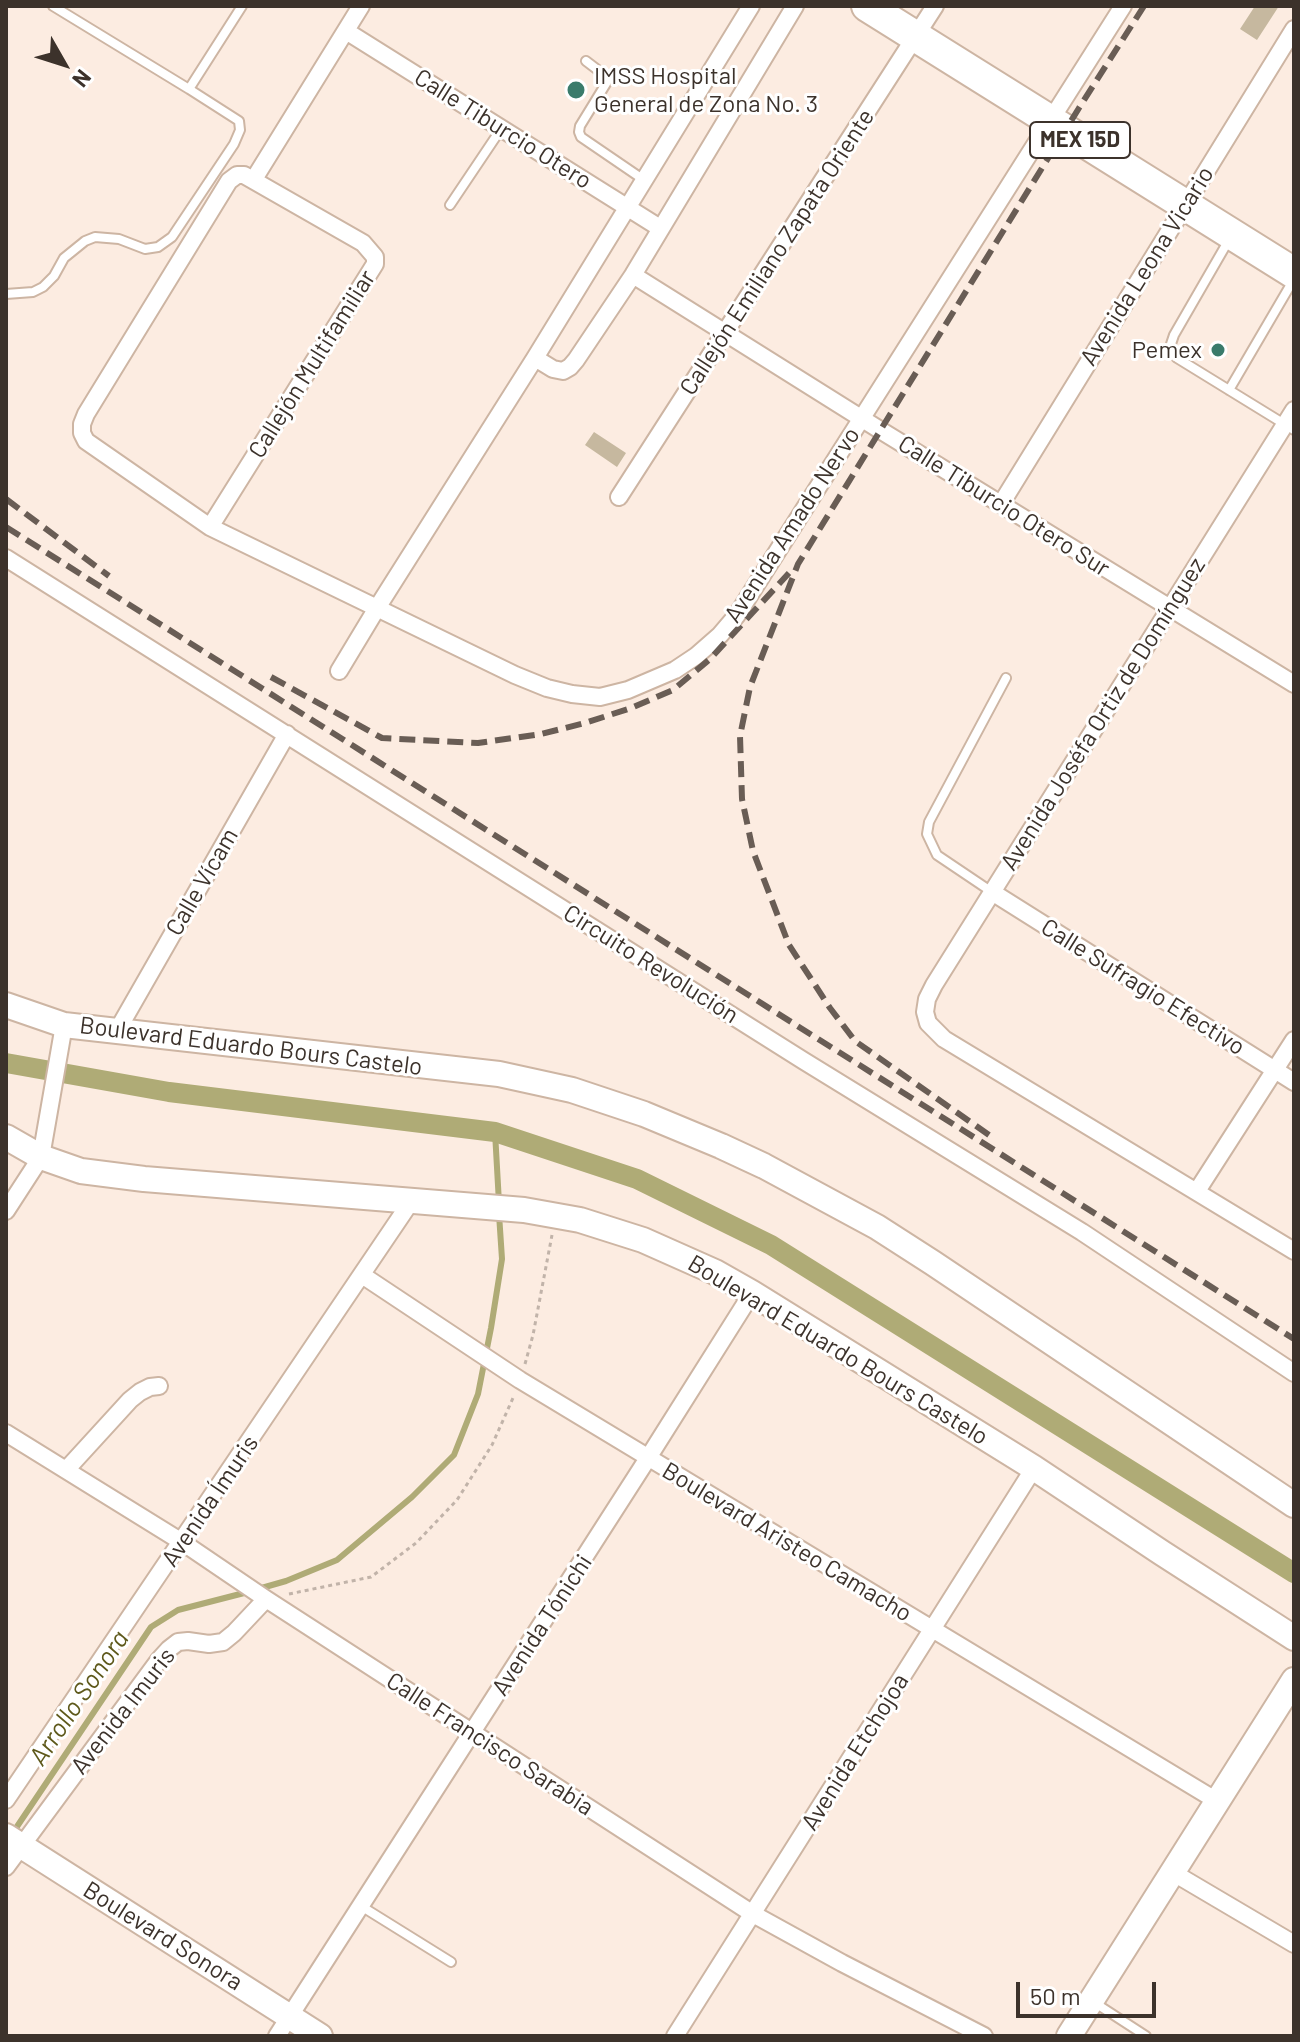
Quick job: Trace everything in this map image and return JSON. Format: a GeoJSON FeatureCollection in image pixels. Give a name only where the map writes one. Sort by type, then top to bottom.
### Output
{"type":"FeatureCollection","features":[{"type":"Feature","properties":{"kind":"highway","name":"MEX 15D"},"geometry":{"type":"LineString","coordinates":[[867,6],[1294,275]]}},
{"type":"Feature","properties":{"kind":"main road","name":"Boulevard Eduardo Bours Castelo"},"geometry":{"type":"LineString","coordinates":[[6,1005],[63,1031],[117,1031],[499,1074],[572,1090],[684,1130],[764,1166],[877,1227],[1294,1505]]}},
{"type":"Feature","properties":{"kind":"main road","name":"Boulevard Eduardo Bours Castelo"},"geometry":{"type":"LineString","coordinates":[[6,1137],[42,1152],[71,1169],[103,1175],[556,1215],[643,1240],[715,1272],[752,1293],[1034,1468],[1294,1638]]}},
{"type":"Feature","properties":{"kind":"main road"},"geometry":{"type":"LineString","coordinates":[[1069,2036],[1294,1680]]}},
{"type":"Feature","properties":{"kind":"main road","name":"Boulevard Sonora"},"geometry":{"type":"LineString","coordinates":[[13,1841],[284,2026],[320,2036]]}},
{"type":"Feature","properties":{"kind":"street"},"geometry":{"type":"LineString","coordinates":[[246,177],[361,6]]}},
{"type":"Feature","properties":{"kind":"street"},"geometry":{"type":"LineString","coordinates":[[339,671],[751,6]]}},
{"type":"Feature","properties":{"kind":"street"},"geometry":{"type":"LineString","coordinates":[[535,358],[553,369],[563,371],[570,367],[633,275],[795,6]]}},
{"type":"Feature","properties":{"kind":"street","name":"Callejón Emiliano Zapata Oriente"},"geometry":{"type":"LineString","coordinates":[[619,497],[935,6]]}},
{"type":"Feature","properties":{"kind":"street","name":"Avenida Amado Nervo"},"geometry":{"type":"LineString","coordinates":[[246,177],[229,181],[86,414],[82,433],[92,446],[210,527],[515,675],[547,688],[600,697],[628,690],[675,670],[720,635],[737,615],[1123,6]]}},
{"type":"Feature","properties":{"kind":"street","name":"Avenida Leona Vicario"},"geometry":{"type":"LineString","coordinates":[[1001,504],[1294,29]]}},
{"type":"Feature","properties":{"kind":"street","name":"Calle Tiburcio Otero"},"geometry":{"type":"LineString","coordinates":[[346,31],[660,228]]}},
{"type":"Feature","properties":{"kind":"street","name":"Callejón Multifamiliar"},"geometry":{"type":"LineString","coordinates":[[210,527],[375,264],[375,257],[363,243],[246,177]]}},
{"type":"Feature","properties":{"kind":"street","name":"Calle Tiburcio Otero Sur"},"geometry":{"type":"LineString","coordinates":[[633,275],[1294,684]]}},
{"type":"Feature","properties":{"kind":"street","name":"Avenida Joséfa Ortiz de Domínguez"},"geometry":{"type":"LineString","coordinates":[[1197,1191],[944,1039],[928,1023],[925,1012],[927,999],[992,892],[1291,422]]}},
{"type":"Feature","properties":{"kind":"street","name":"Circuito Revolución"},"geometry":{"type":"LineString","coordinates":[[6,558],[804,1061],[1069,1224],[1294,1373]]}},
{"type":"Feature","properties":{"kind":"street","name":"Calle Vícam"},"geometry":{"type":"LineString","coordinates":[[117,1031],[287,734]]}},
{"type":"Feature","properties":{"kind":"street","name":"Calle Sufragio Efectivo"},"geometry":{"type":"LineString","coordinates":[[992,892],[1294,1082]]}},
{"type":"Feature","properties":{"kind":"street"},"geometry":{"type":"LineString","coordinates":[[6,1211],[42,1152],[63,1031]]}},
{"type":"Feature","properties":{"kind":"street"},"geometry":{"type":"LineString","coordinates":[[1294,1040],[1197,1191],[1294,1251]]}},
{"type":"Feature","properties":{"kind":"street","name":"Avenida Ímuris"},"geometry":{"type":"LineString","coordinates":[[6,1800],[412,1200]]}},
{"type":"Feature","properties":{"kind":"street","name":"Boulevard Aristeo Camacho"},"geometry":{"type":"LineString","coordinates":[[362,1275],[520,1380],[1217,1801]]}},
{"type":"Feature","properties":{"kind":"street","name":"Avenida Tónichi"},"geometry":{"type":"LineString","coordinates":[[284,2026],[752,1293]]}},
{"type":"Feature","properties":{"kind":"street"},"geometry":{"type":"LineString","coordinates":[[66,1470],[130,1400],[150,1387],[159,1386]]}},
{"type":"Feature","properties":{"kind":"street","name":"Calle Francisco Sarabia"},"geometry":{"type":"LineString","coordinates":[[6,1433],[182,1542],[753,1914],[984,2036]]}},
{"type":"Feature","properties":{"kind":"street","name":"Avenida Etchojoa"},"geometry":{"type":"LineString","coordinates":[[675,2036],[1034,1468]]}},
{"type":"Feature","properties":{"kind":"street","name":"Avenida Imuris"},"geometry":{"type":"LineString","coordinates":[[6,1867],[13,1841],[169,1649],[178,1642],[223,1642],[266,1599]]}},
{"type":"Feature","properties":{"kind":"street"},"geometry":{"type":"LineString","coordinates":[[1172,1872],[1294,1944]]}},
{"type":"Feature","properties":{"kind":"lane"},"geometry":{"type":"LineString","coordinates":[[6,294],[33,292],[43,287],[54,276],[64,258],[95,237],[119,239],[145,249],[158,247],[172,237],[234,144],[240,130],[239,121],[53,6]]}},
{"type":"Feature","properties":{"kind":"lane"},"geometry":{"type":"LineString","coordinates":[[189,89],[242,6]]}},
{"type":"Feature","properties":{"kind":"lane"},"geometry":{"type":"LineString","coordinates":[[586,61],[607,77],[607,82],[580,126],[581,137],[644,180]]}},
{"type":"Feature","properties":{"kind":"lane"},"geometry":{"type":"LineString","coordinates":[[450,205],[501,128]]}},
{"type":"Feature","properties":{"kind":"lane"},"geometry":{"type":"LineString","coordinates":[[1232,235],[1174,335],[1172,353],[1229,390],[1291,422]]}},
{"type":"Feature","properties":{"kind":"lane"},"geometry":{"type":"LineString","coordinates":[[1229,390],[1294,275]]}},
{"type":"Feature","properties":{"kind":"lane"},"geometry":{"type":"LineString","coordinates":[[992,892],[937,855],[927,834],[929,822],[1006,678]]}},
{"type":"Feature","properties":{"kind":"lane"},"geometry":{"type":"LineString","coordinates":[[361,1906],[451,1962]]}},
{"type":"Feature","properties":{"kind":"lane"},"geometry":{"type":"LineString","coordinates":[[1091,2001],[1146,2036]]}},
{"type":"Feature","properties":{"kind":"path"},"geometry":{"type":"LineString","coordinates":[[266,1599],[371,1577],[416,1543],[457,1500],[492,1445],[520,1380],[533,1335],[556,1215]]}},
{"type":"Feature","properties":{"kind":"building"},"geometry":{"type":"Polygon","coordinates":[[[1255,6],[1279,6],[1257,40],[1240,29],[1255,6]]]}},
{"type":"Feature","properties":{"kind":"building"},"geometry":{"type":"Polygon","coordinates":[[[594,432],[626,453],[617,467],[585,445],[594,432]]]}},
{"type":"Feature","properties":{"kind":"waterway"},"geometry":{"type":"LineString","coordinates":[[6,1063],[169,1092],[495,1132],[637,1179],[771,1245],[1294,1573]]}},
{"type":"Feature","properties":{"kind":"waterway","name":"Arrollo Sonora"},"geometry":{"type":"LineString","coordinates":[[495,1132],[499,1203]]}},
{"type":"Feature","properties":{"kind":"waterway","name":"Arrollo Sonora"},"geometry":{"type":"LineString","coordinates":[[258,1589],[337,1560],[412,1497],[454,1455],[478,1394],[491,1328],[502,1259],[499,1214]]}},
{"type":"Feature","properties":{"kind":"waterway","name":"Arrollo Sonora"},"geometry":{"type":"LineString","coordinates":[[12,1834],[151,1627],[178,1610],[248,1592]]}},
{"type":"Feature","properties":{"kind":"railway"},"geometry":{"type":"LineString","coordinates":[[989,1135],[855,1041],[789,945],[753,851],[742,799],[740,736],[750,687],[798,564],[1144,6]]}},
{"type":"Feature","properties":{"kind":"railway"},"geometry":{"type":"LineString","coordinates":[[6,499],[109,576]]}},
{"type":"Feature","properties":{"kind":"railway"},"geometry":{"type":"LineString","coordinates":[[6,527],[1294,1339]]}},
{"type":"Feature","properties":{"kind":"railway"},"geometry":{"type":"LineString","coordinates":[[271,677],[382,738],[478,743],[541,734],[631,708],[673,690],[710,659],[789,573]]}},
{"type":"Feature","properties":{"kind":"place","name":"IMSS Hospital General de Zona No. 3"},"geometry":{"type":"Point","coordinates":[576,90]}},
{"type":"Feature","properties":{"kind":"place","name":"Pemex"},"geometry":{"type":"Point","coordinates":[1218,350]}}]}
